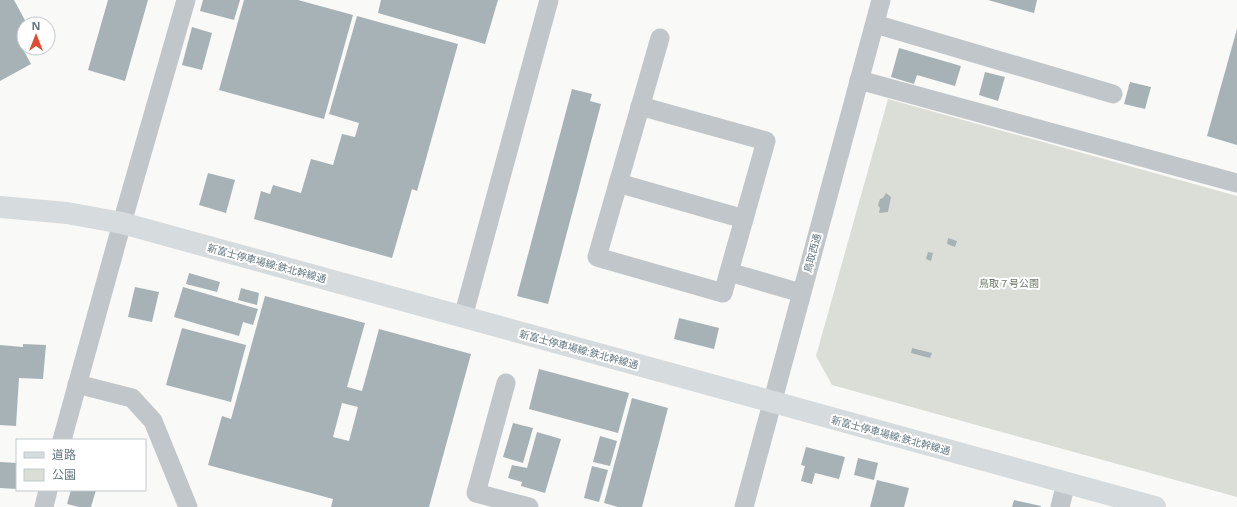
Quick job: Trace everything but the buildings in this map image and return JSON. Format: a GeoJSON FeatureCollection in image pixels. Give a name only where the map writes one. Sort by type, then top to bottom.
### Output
{"type":"FeatureCollection","features":[{"type":"Feature","properties":{"kind":"main road","name":"新富士停車場線:鉄北幹線通"},"geometry":{"type":"LineString","coordinates":[[0,207],[67,213],[122,223],[1155,507]]}},
{"type":"Feature","properties":{"kind":"street"},"geometry":{"type":"LineString","coordinates":[[62,439],[186,0]]}},
{"type":"Feature","properties":{"kind":"street"},"geometry":{"type":"LineString","coordinates":[[463,317],[549,0]]}},
{"type":"Feature","properties":{"kind":"street","name":"鳥取西通"},"geometry":{"type":"LineString","coordinates":[[744,507],[881,0]]}},
{"type":"Feature","properties":{"kind":"street"},"geometry":{"type":"LineString","coordinates":[[875,24],[1113,94]]}},
{"type":"Feature","properties":{"kind":"street"},"geometry":{"type":"LineString","coordinates":[[640,106],[766,141],[722,293],[597,257],[640,106],[660,38]]}},
{"type":"Feature","properties":{"kind":"street"},"geometry":{"type":"LineString","coordinates":[[859,80],[1237,183]]}},
{"type":"Feature","properties":{"kind":"street"},"geometry":{"type":"LineString","coordinates":[[618,183],[744,219]]}},
{"type":"Feature","properties":{"kind":"street"},"geometry":{"type":"LineString","coordinates":[[728,272],[801,293]]}},
{"type":"Feature","properties":{"kind":"street"},"geometry":{"type":"LineString","coordinates":[[506,383],[474,500],[529,507]]}},
{"type":"Feature","properties":{"kind":"street"},"geometry":{"type":"LineString","coordinates":[[77,384],[132,398],[153,422],[188,507]]}},
{"type":"Feature","properties":{"kind":"street"},"geometry":{"type":"LineString","coordinates":[[1060,507],[1066,483]]}},
{"type":"Feature","properties":{"kind":"street"},"geometry":{"type":"LineString","coordinates":[[44,507],[48,491]]}},
{"type":"Feature","properties":{"kind":"green space","name":"鳥取７号公園"},"geometry":{"type":"Polygon","coordinates":[[[888,99],[1237,196],[1237,497],[832,385],[816,356],[888,99]]]}}]}
